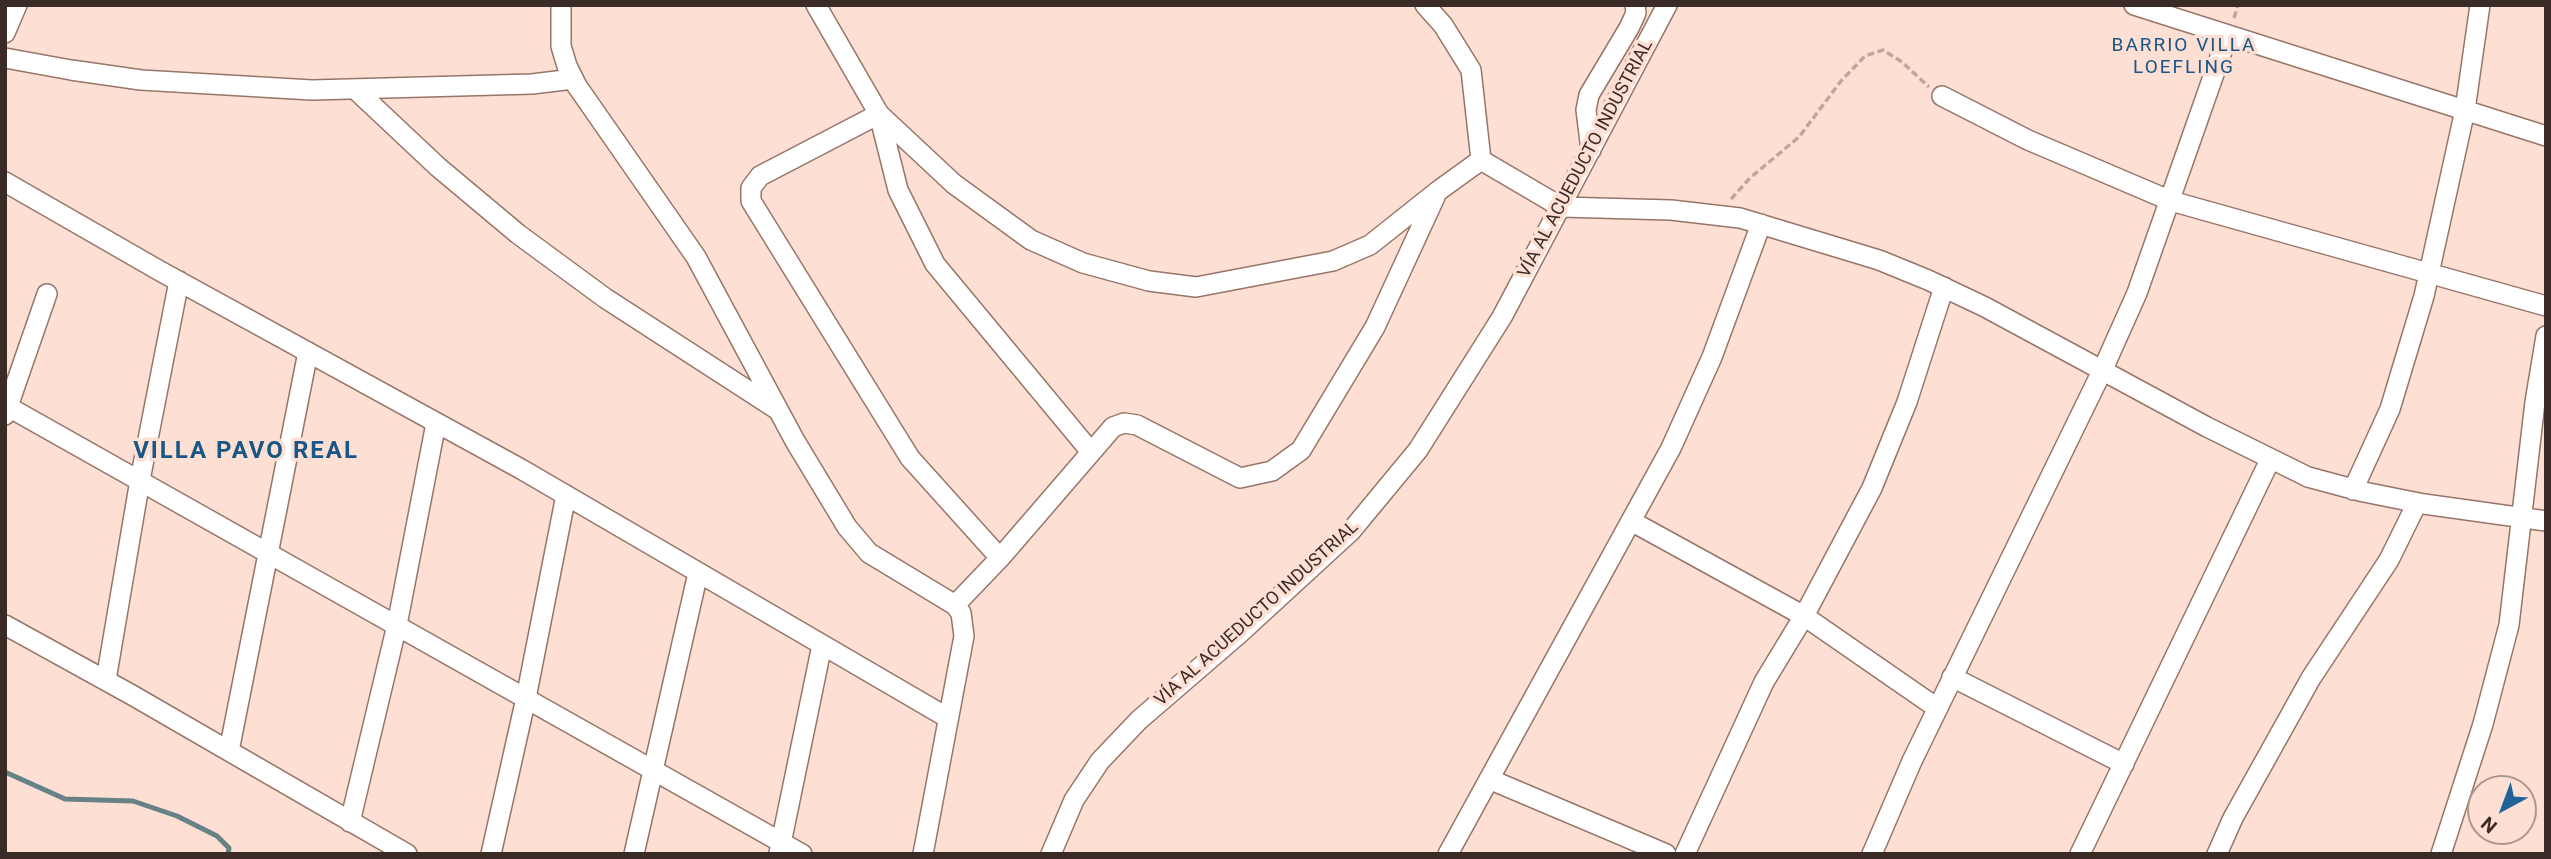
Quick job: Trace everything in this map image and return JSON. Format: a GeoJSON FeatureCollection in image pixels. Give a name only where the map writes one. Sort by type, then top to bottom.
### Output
{"type":"FeatureCollection","features":[{"type":"Feature","properties":{"kind":"street"},"geometry":{"type":"LineString","coordinates":[[5,33],[17,5]]}},
{"type":"Feature","properties":{"kind":"street"},"geometry":{"type":"LineString","coordinates":[[561,5],[561,46],[573,79],[696,257],[779,410],[841,516],[860,543],[882,562],[955,605],[961,613],[964,636],[923,854]]}},
{"type":"Feature","properties":{"kind":"street"},"geometry":{"type":"LineString","coordinates":[[816,5],[878,114],[898,190],[935,264],[1091,452]]}},
{"type":"Feature","properties":{"kind":"street"},"geometry":{"type":"LineString","coordinates":[[1425,5],[1443,25],[1471,70],[1481,160]]}},
{"type":"Feature","properties":{"kind":"street"},"geometry":{"type":"LineString","coordinates":[[1591,150],[1586,110],[1589,95],[1629,27],[1636,13],[1635,5]]}},
{"type":"Feature","properties":{"kind":"street","name":"VÍA AL ACUEDUCTO INDUSTRIAL"},"geometry":{"type":"LineString","coordinates":[[1051,854],[1074,800],[1086,780],[1117,743],[1139,720],[1330,552],[1393,484],[1444,410],[1502,317],[1667,5]]}},
{"type":"Feature","properties":{"kind":"street"},"geometry":{"type":"LineString","coordinates":[[2134,5],[2227,37],[2546,136]]}},
{"type":"Feature","properties":{"kind":"street"},"geometry":{"type":"LineString","coordinates":[[2353,490],[2390,409],[2416,325],[2465,110],[2480,5]]}},
{"type":"Feature","properties":{"kind":"street"},"geometry":{"type":"LineString","coordinates":[[1872,854],[1937,708],[2103,369],[2137,293],[2227,37]]}},
{"type":"Feature","properties":{"kind":"street"},"geometry":{"type":"LineString","coordinates":[[5,58],[141,79],[312,90],[532,84],[573,79]]}},
{"type":"Feature","properties":{"kind":"street"},"geometry":{"type":"LineString","coordinates":[[355,89],[438,167],[518,234],[605,298],[779,410]]}},
{"type":"Feature","properties":{"kind":"street"},"geometry":{"type":"LineString","coordinates":[[1942,96],[2028,140],[2171,201],[2546,306]]}},
{"type":"Feature","properties":{"kind":"street"},"geometry":{"type":"LineString","coordinates":[[878,114],[954,184],[1031,240],[1083,263],[1149,281],[1196,287],[1333,261],[1370,245],[1481,160]]}},
{"type":"Feature","properties":{"kind":"street"},"geometry":{"type":"LineString","coordinates":[[878,114],[760,176],[751,188],[751,201],[910,458],[1000,558]]}},
{"type":"Feature","properties":{"kind":"street"},"geometry":{"type":"LineString","coordinates":[[1481,160],[1561,207],[1639,208],[1722,215],[1762,224],[1879,260],[1944,287],[2270,460],[2308,477],[2353,490],[2417,503],[2546,521]]}},
{"type":"Feature","properties":{"kind":"street"},"geometry":{"type":"LineString","coordinates":[[5,181],[179,281],[566,495],[948,718]]}},
{"type":"Feature","properties":{"kind":"street"},"geometry":{"type":"LineString","coordinates":[[955,605],[1000,558],[1113,427],[1124,423],[1137,425],[1240,478],[1272,471],[1301,450],[1375,327],[1438,191]]}},
{"type":"Feature","properties":{"kind":"street"},"geometry":{"type":"LineString","coordinates":[[1448,854],[1671,448],[1734,303],[1762,224]]}},
{"type":"Feature","properties":{"kind":"street"},"geometry":{"type":"LineString","coordinates":[[106,680],[140,480],[179,281]]}},
{"type":"Feature","properties":{"kind":"street"},"geometry":{"type":"LineString","coordinates":[[1685,854],[1753,703],[1804,616],[1877,477],[1907,402],[1944,287]]}},
{"type":"Feature","properties":{"kind":"street"},"geometry":{"type":"LineString","coordinates":[[47,294],[7,409],[140,480],[652,768],[780,848],[802,854]]}},
{"type":"Feature","properties":{"kind":"street"},"geometry":{"type":"LineString","coordinates":[[2441,854],[2497,676],[2509,625],[2535,402],[2546,336]]}},
{"type":"Feature","properties":{"kind":"street"},"geometry":{"type":"LineString","coordinates":[[229,751],[308,352]]}},
{"type":"Feature","properties":{"kind":"street"},"geometry":{"type":"LineString","coordinates":[[351,822],[397,625],[436,422]]}},
{"type":"Feature","properties":{"kind":"street"},"geometry":{"type":"LineString","coordinates":[[2080,854],[2270,460]]}},
{"type":"Feature","properties":{"kind":"street"},"geometry":{"type":"LineString","coordinates":[[491,854],[526,698],[566,495]]}},
{"type":"Feature","properties":{"kind":"street"},"geometry":{"type":"LineString","coordinates":[[2217,854],[2239,807],[2311,678],[2389,560],[2417,503]]}},
{"type":"Feature","properties":{"kind":"street"},"geometry":{"type":"LineString","coordinates":[[1631,521],[1804,616],[1937,708]]}},
{"type":"Feature","properties":{"kind":"street"},"geometry":{"type":"LineString","coordinates":[[634,854],[698,573]]}},
{"type":"Feature","properties":{"kind":"street"},"geometry":{"type":"LineString","coordinates":[[5,625],[106,680],[407,854]]}},
{"type":"Feature","properties":{"kind":"street"},"geometry":{"type":"LineString","coordinates":[[780,848],[822,645]]}},
{"type":"Feature","properties":{"kind":"street"},"geometry":{"type":"LineString","coordinates":[[1952,677],[2124,764]]}},
{"type":"Feature","properties":{"kind":"street"},"geometry":{"type":"LineString","coordinates":[[1489,779],[1666,854]]}},
{"type":"Feature","properties":{"kind":"path"},"geometry":{"type":"LineString","coordinates":[[1722,215],[1738,190],[1799,137],[1841,81],[1865,56],[1883,50],[1942,96]]}},
{"type":"Feature","properties":{"kind":"waterway"},"geometry":{"type":"LineString","coordinates":[[5,772],[65,799],[133,801],[177,816],[217,836],[229,848],[228,854]]}},
{"type":"Feature","properties":{"kind":"district","name":"BARRIO VILLA LOEFLING"},"geometry":{"type":"Point","coordinates":[2184,57]}},
{"type":"Feature","properties":{"kind":"district","name":"VILLA PAVO REAL"},"geometry":{"type":"Point","coordinates":[246,452]}}]}
